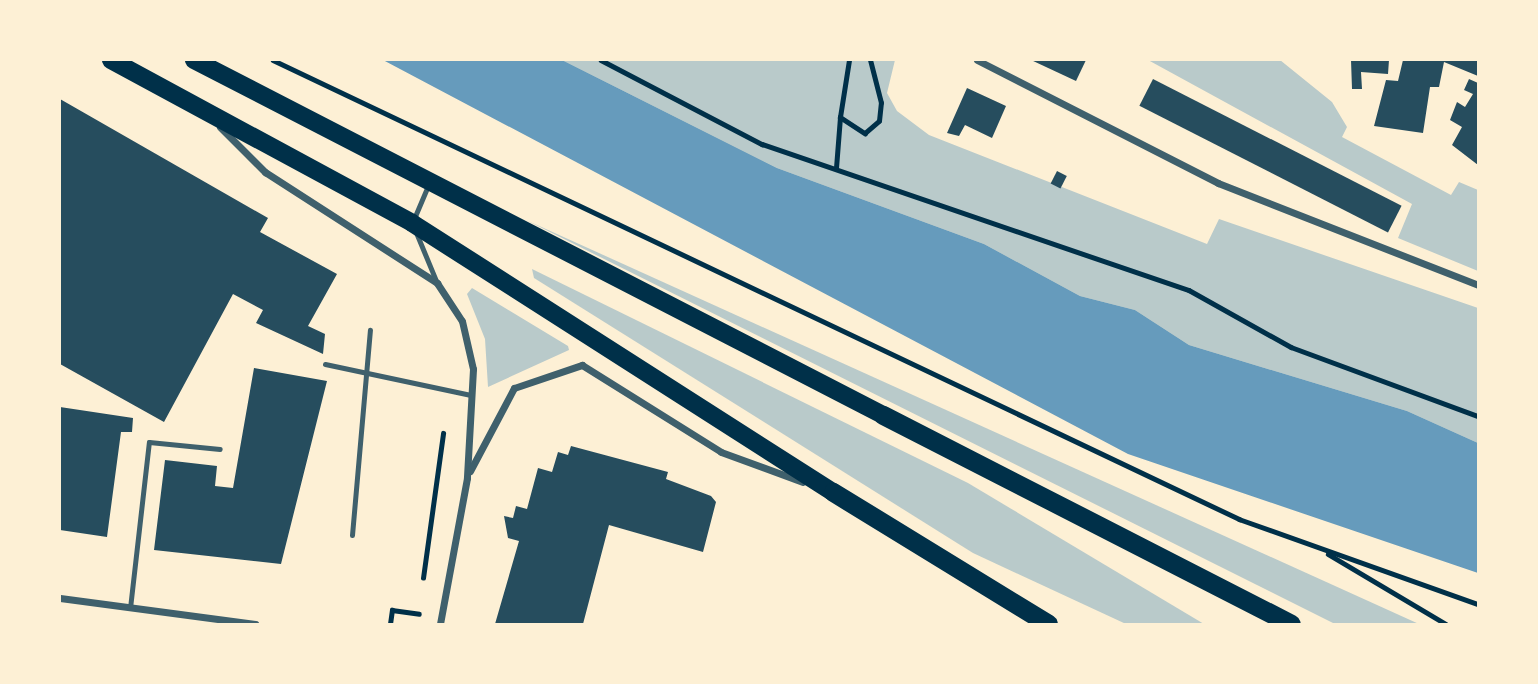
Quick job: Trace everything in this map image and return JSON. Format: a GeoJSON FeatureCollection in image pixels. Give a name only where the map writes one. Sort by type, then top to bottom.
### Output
{"type":"FeatureCollection","features":[{"type":"Feature","properties":{"kind":"highway"},"geometry":{"type":"LineString","coordinates":[[883,415],[1291,625]]}},
{"type":"Feature","properties":{"kind":"highway"},"geometry":{"type":"LineString","coordinates":[[833,492],[1048,623]]}},
{"type":"Feature","properties":{"kind":"main road"},"geometry":{"type":"LineString","coordinates":[[111,60],[412,223],[833,492]]}},
{"type":"Feature","properties":{"kind":"main road"},"geometry":{"type":"LineString","coordinates":[[194,60],[883,415]]}},
{"type":"Feature","properties":{"kind":"street"},"geometry":{"type":"LineString","coordinates":[[977,60],[1218,183],[1479,285]]}},
{"type":"Feature","properties":{"kind":"street"},"geometry":{"type":"LineString","coordinates":[[202,108],[265,172],[437,283],[470,342],[471,395],[467,478],[440,625]]}},
{"type":"Feature","properties":{"kind":"street"},"geometry":{"type":"LineString","coordinates":[[467,478],[514,388],[582,365],[721,452],[833,492]]}},
{"type":"Feature","properties":{"kind":"street"},"geometry":{"type":"LineString","coordinates":[[60,598],[255,625]]}},
{"type":"Feature","properties":{"kind":"lane"},"geometry":{"type":"LineString","coordinates":[[430,183],[412,223],[437,283]]}},
{"type":"Feature","properties":{"kind":"lane"},"geometry":{"type":"LineString","coordinates":[[352,535],[370,330]]}},
{"type":"Feature","properties":{"kind":"lane"},"geometry":{"type":"LineString","coordinates":[[325,364],[471,395]]}},
{"type":"Feature","properties":{"kind":"lane"},"geometry":{"type":"LineString","coordinates":[[130,608],[149,442],[220,449]]}},
{"type":"Feature","properties":{"kind":"path"},"geometry":{"type":"LineString","coordinates":[[273,60],[1239,519],[1479,604]]}},
{"type":"Feature","properties":{"kind":"path"},"geometry":{"type":"LineString","coordinates":[[601,60],[762,144],[1189,290],[1291,347],[1479,416]]}},
{"type":"Feature","properties":{"kind":"path"},"geometry":{"type":"LineString","coordinates":[[836,168],[840,117],[849,60]]}},
{"type":"Feature","properties":{"kind":"path"},"geometry":{"type":"LineString","coordinates":[[840,117],[865,133],[879,121],[881,103],[870,60]]}},
{"type":"Feature","properties":{"kind":"path"},"geometry":{"type":"LineString","coordinates":[[423,578],[443,433]]}},
{"type":"Feature","properties":{"kind":"path"},"geometry":{"type":"LineString","coordinates":[[1318,548],[1446,625]]}},
{"type":"Feature","properties":{"kind":"path"},"geometry":{"type":"LineString","coordinates":[[390,625],[392,610],[419,614]]}},
{"type":"Feature","properties":{"kind":"shaded area"},"geometry":{"type":"Polygon","coordinates":[[[562,60],[895,60],[887,93],[897,111],[929,135],[1207,244],[1219,219],[1478,308],[1478,443],[1407,411],[1189,345],[1135,310],[1080,296],[984,244],[777,168],[562,60]]]}},
{"type":"Feature","properties":{"kind":"shaded area"},"geometry":{"type":"Polygon","coordinates":[[[1148,60],[1280,60],[1332,102],[1347,127],[1342,137],[1451,195],[1459,182],[1478,190],[1478,271],[1398,238],[1412,204],[1148,60]]]}},
{"type":"Feature","properties":{"kind":"shaded area"},"geometry":{"type":"Polygon","coordinates":[[[526,220],[1419,624],[1335,624],[526,220]]]}},
{"type":"Feature","properties":{"kind":"shaded area"},"geometry":{"type":"Polygon","coordinates":[[[532,269],[968,483],[1204,624],[1126,624],[973,553],[534,278],[532,269]]]}},
{"type":"Feature","properties":{"kind":"shaded area"},"geometry":{"type":"Polygon","coordinates":[[[472,288],[568,346],[569,350],[488,387],[485,339],[467,294],[472,288]]]}},
{"type":"Feature","properties":{"kind":"water"},"geometry":{"type":"Polygon","coordinates":[[[383,60],[562,60],[777,168],[984,244],[1080,296],[1135,310],[1189,345],[1407,411],[1478,443],[1478,573],[1128,454],[383,60]]]}},
{"type":"Feature","properties":{"kind":"building"},"geometry":{"type":"Polygon","coordinates":[[[1031,60],[1086,60],[1076,81],[1031,60]]]}},
{"type":"Feature","properties":{"kind":"building"},"geometry":{"type":"Polygon","coordinates":[[[1351,60],[1389,60],[1388,74],[1361,72],[1362,89],[1352,89],[1351,60]]]}},
{"type":"Feature","properties":{"kind":"building"},"geometry":{"type":"Polygon","coordinates":[[[1403,60],[1478,60],[1478,76],[1444,62],[1439,87],[1430,87],[1423,133],[1374,126],[1386,80],[1398,81],[1403,60]]]}},
{"type":"Feature","properties":{"kind":"building"},"geometry":{"type":"Polygon","coordinates":[[[1153,79],[1402,206],[1388,232],[1139,106],[1153,79]]]}},
{"type":"Feature","properties":{"kind":"building"},"geometry":{"type":"Polygon","coordinates":[[[1469,79],[1478,83],[1478,165],[1452,145],[1462,127],[1450,120],[1457,102],[1465,107],[1473,94],[1464,90],[1469,79]]]}},
{"type":"Feature","properties":{"kind":"building"},"geometry":{"type":"Polygon","coordinates":[[[967,88],[1006,106],[992,138],[965,125],[959,136],[947,133],[967,88]]]}},
{"type":"Feature","properties":{"kind":"building"},"geometry":{"type":"Polygon","coordinates":[[[60,99],[268,218],[260,232],[337,274],[308,326],[325,334],[323,354],[256,323],[263,310],[233,294],[164,422],[60,364],[60,99]]]}},
{"type":"Feature","properties":{"kind":"building"},"geometry":{"type":"Polygon","coordinates":[[[1057,171],[1067,176],[1060,188],[1051,183],[1057,171]]]}},
{"type":"Feature","properties":{"kind":"building"},"geometry":{"type":"Polygon","coordinates":[[[254,368],[327,381],[281,564],[154,550],[165,460],[217,466],[215,486],[233,488],[254,368]]]}},
{"type":"Feature","properties":{"kind":"building"},"geometry":{"type":"Polygon","coordinates":[[[60,407],[133,418],[132,432],[121,432],[107,537],[60,530],[60,407]]]}},
{"type":"Feature","properties":{"kind":"building"},"geometry":{"type":"Polygon","coordinates":[[[571,446],[668,472],[666,479],[711,496],[716,502],[703,552],[609,525],[583,624],[495,624],[519,541],[508,538],[504,516],[513,518],[516,506],[527,509],[538,468],[552,472],[558,452],[568,455],[571,446]]]}}]}
